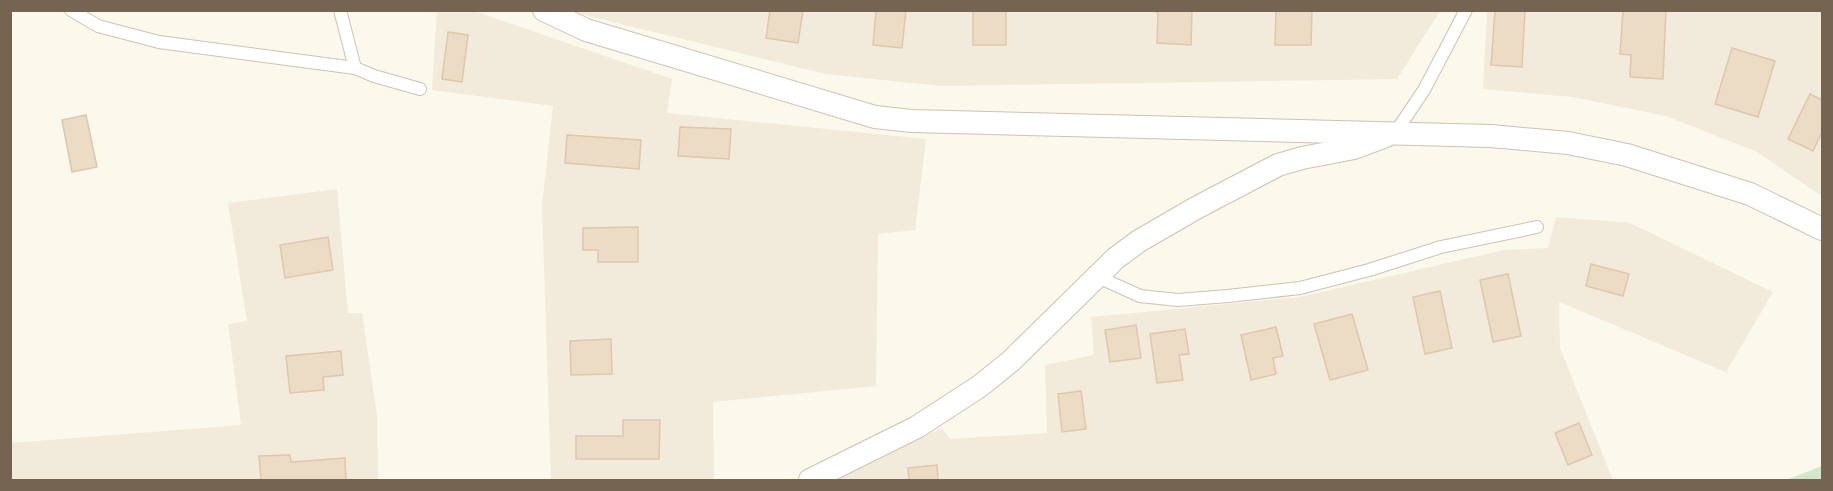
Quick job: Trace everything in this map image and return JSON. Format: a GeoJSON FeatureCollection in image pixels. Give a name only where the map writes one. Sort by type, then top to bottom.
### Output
{"type":"FeatureCollection","features":[{"type":"Feature","properties":{"kind":"street"},"geometry":{"type":"LineString","coordinates":[[543,10],[596,34],[875,117],[912,121],[1395,132],[1491,136],[1568,143],[1627,155],[1750,194],[1822,229]]}},
{"type":"Feature","properties":{"kind":"street"},"geometry":{"type":"LineString","coordinates":[[810,480],[917,427],[980,386],[1011,362],[1116,258],[1139,241],[1254,176],[1278,165],[1354,148],[1395,132]]}},
{"type":"Feature","properties":{"kind":"lane"},"geometry":{"type":"LineString","coordinates":[[71,10],[98,26],[159,42],[355,68],[420,89]]}},
{"type":"Feature","properties":{"kind":"lane"},"geometry":{"type":"LineString","coordinates":[[339,10],[355,68]]}},
{"type":"Feature","properties":{"kind":"lane"},"geometry":{"type":"LineString","coordinates":[[1395,132],[1424,90],[1466,10]]}},
{"type":"Feature","properties":{"kind":"lane"},"geometry":{"type":"LineString","coordinates":[[1098,276],[1140,296],[1178,300],[1228,296],[1299,288],[1369,270],[1441,247],[1537,227]]}},
{"type":"Feature","properties":{"kind":"shaded area"},"geometry":{"type":"Polygon","coordinates":[[[437,11],[474,11],[672,79],[667,113],[926,139],[915,230],[878,234],[876,386],[713,402],[714,480],[551,480],[542,206],[553,106],[432,90],[437,11]]]}},
{"type":"Feature","properties":{"kind":"shaded area"},"geometry":{"type":"Polygon","coordinates":[[[576,11],[1440,11],[1397,79],[941,86],[825,74],[580,14],[576,11]]]}},
{"type":"Feature","properties":{"kind":"shaded area"},"geometry":{"type":"Polygon","coordinates":[[[1487,11],[1822,11],[1822,196],[1757,152],[1666,116],[1573,97],[1483,89],[1487,11]]]}},
{"type":"Feature","properties":{"kind":"shaded area"},"geometry":{"type":"Polygon","coordinates":[[[337,189],[348,313],[362,313],[377,415],[378,480],[11,480],[11,443],[241,425],[228,324],[247,321],[228,203],[337,189]]]}},
{"type":"Feature","properties":{"kind":"shaded area"},"geometry":{"type":"Polygon","coordinates":[[[1556,217],[1630,223],[1773,292],[1726,372],[1559,302],[1560,348],[1613,480],[834,480],[942,428],[950,439],[1047,433],[1045,365],[1094,355],[1091,317],[1300,297],[1504,250],[1548,248],[1556,217]]]}},
{"type":"Feature","properties":{"kind":"green space"},"geometry":{"type":"Polygon","coordinates":[[[1822,466],[1822,480],[1786,480],[1822,466]]]}},
{"type":"Feature","properties":{"kind":"building"},"geometry":{"type":"Polygon","coordinates":[[[770,10],[803,10],[798,43],[766,38],[770,10]]]}},
{"type":"Feature","properties":{"kind":"building"},"geometry":{"type":"Polygon","coordinates":[[[876,10],[906,10],[902,48],[873,45],[876,10]]]}},
{"type":"Feature","properties":{"kind":"building"},"geometry":{"type":"Polygon","coordinates":[[[973,10],[1006,10],[1006,45],[973,45],[973,10]]]}},
{"type":"Feature","properties":{"kind":"building"},"geometry":{"type":"Polygon","coordinates":[[[1143,10],[1192,10],[1191,45],[1157,43],[1158,12],[1143,10]]]}},
{"type":"Feature","properties":{"kind":"building"},"geometry":{"type":"Polygon","coordinates":[[[1276,10],[1312,10],[1311,45],[1275,45],[1276,10]]]}},
{"type":"Feature","properties":{"kind":"building"},"geometry":{"type":"Polygon","coordinates":[[[1495,10],[1525,10],[1522,67],[1491,65],[1495,10]]]}},
{"type":"Feature","properties":{"kind":"building"},"geometry":{"type":"Polygon","coordinates":[[[1623,10],[1666,10],[1663,79],[1630,77],[1631,55],[1620,54],[1623,10]]]}},
{"type":"Feature","properties":{"kind":"building"},"geometry":{"type":"Polygon","coordinates":[[[448,32],[468,35],[462,82],[442,79],[448,32]]]}},
{"type":"Feature","properties":{"kind":"building"},"geometry":{"type":"Polygon","coordinates":[[[1732,48],[1775,61],[1758,117],[1715,104],[1732,48]]]}},
{"type":"Feature","properties":{"kind":"building"},"geometry":{"type":"Polygon","coordinates":[[[1810,94],[1822,100],[1822,132],[1813,151],[1788,139],[1810,94]]]}},
{"type":"Feature","properties":{"kind":"building"},"geometry":{"type":"Polygon","coordinates":[[[86,115],[97,167],[72,172],[62,120],[86,115]]]}},
{"type":"Feature","properties":{"kind":"building"},"geometry":{"type":"Polygon","coordinates":[[[680,127],[731,129],[729,159],[678,156],[680,127]]]}},
{"type":"Feature","properties":{"kind":"building"},"geometry":{"type":"Polygon","coordinates":[[[567,135],[641,140],[639,169],[565,163],[567,135]]]}},
{"type":"Feature","properties":{"kind":"building"},"geometry":{"type":"Polygon","coordinates":[[[638,227],[638,262],[598,262],[598,250],[583,250],[583,228],[638,227]]]}},
{"type":"Feature","properties":{"kind":"building"},"geometry":{"type":"Polygon","coordinates":[[[328,237],[333,270],[285,278],[280,245],[328,237]]]}},
{"type":"Feature","properties":{"kind":"building"},"geometry":{"type":"Polygon","coordinates":[[[1591,264],[1629,274],[1623,296],[1586,286],[1591,264]]]}},
{"type":"Feature","properties":{"kind":"building"},"geometry":{"type":"Polygon","coordinates":[[[1508,274],[1521,336],[1493,342],[1480,280],[1508,274]]]}},
{"type":"Feature","properties":{"kind":"building"},"geometry":{"type":"Polygon","coordinates":[[[1440,291],[1452,348],[1425,354],[1413,297],[1440,291]]]}},
{"type":"Feature","properties":{"kind":"building"},"geometry":{"type":"Polygon","coordinates":[[[1352,314],[1368,370],[1330,380],[1314,324],[1352,314]]]}},
{"type":"Feature","properties":{"kind":"building"},"geometry":{"type":"Polygon","coordinates":[[[1136,325],[1141,358],[1110,362],[1105,330],[1136,325]]]}},
{"type":"Feature","properties":{"kind":"building"},"geometry":{"type":"Polygon","coordinates":[[[1276,327],[1283,356],[1273,358],[1276,374],[1251,380],[1241,335],[1276,327]]]}},
{"type":"Feature","properties":{"kind":"building"},"geometry":{"type":"Polygon","coordinates":[[[1185,329],[1189,354],[1179,355],[1183,380],[1157,383],[1150,334],[1185,329]]]}},
{"type":"Feature","properties":{"kind":"building"},"geometry":{"type":"Polygon","coordinates":[[[611,339],[612,374],[571,375],[570,341],[611,339]]]}},
{"type":"Feature","properties":{"kind":"building"},"geometry":{"type":"Polygon","coordinates":[[[341,351],[343,375],[323,377],[324,390],[290,393],[286,356],[341,351]]]}},
{"type":"Feature","properties":{"kind":"building"},"geometry":{"type":"Polygon","coordinates":[[[1081,391],[1086,429],[1062,432],[1058,394],[1081,391]]]}},
{"type":"Feature","properties":{"kind":"building"},"geometry":{"type":"Polygon","coordinates":[[[623,420],[660,420],[659,459],[576,459],[576,436],[623,436],[623,420]]]}},
{"type":"Feature","properties":{"kind":"building"},"geometry":{"type":"Polygon","coordinates":[[[1579,423],[1592,455],[1568,465],[1555,433],[1579,423]]]}},
{"type":"Feature","properties":{"kind":"building"},"geometry":{"type":"Polygon","coordinates":[[[290,455],[291,462],[345,458],[346,480],[261,480],[259,456],[290,455]]]}},
{"type":"Feature","properties":{"kind":"building"},"geometry":{"type":"Polygon","coordinates":[[[937,465],[938,480],[909,480],[908,468],[937,465]]]}}]}
